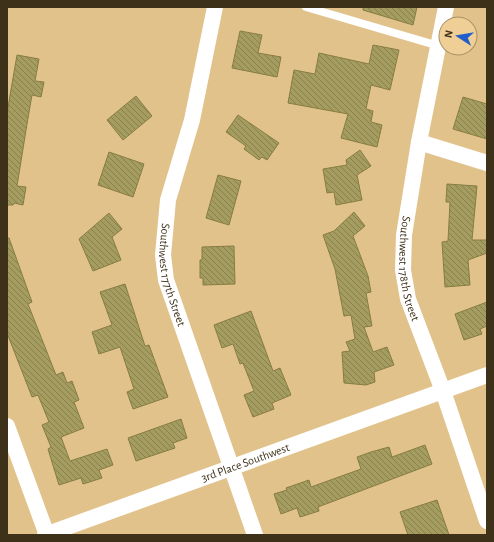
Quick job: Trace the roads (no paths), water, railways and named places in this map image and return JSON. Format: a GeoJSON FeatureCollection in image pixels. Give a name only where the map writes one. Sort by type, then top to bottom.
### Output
{"type":"FeatureCollection","features":[{"type":"Feature","properties":{"kind":"street","name":"Southwest 177th Street"},"geometry":{"type":"LineString","coordinates":[[215,7],[192,120],[168,200],[163,255],[166,280],[230,468],[255,535]]}},
{"type":"Feature","properties":{"kind":"street","name":"Southwest 178th Street"},"geometry":{"type":"LineString","coordinates":[[438,51],[419,142],[404,235],[403,270],[408,299],[443,391],[487,521]]}},
{"type":"Feature","properties":{"kind":"street"},"geometry":{"type":"LineString","coordinates":[[419,142],[487,164]]}},
{"type":"Feature","properties":{"kind":"street","name":"3rd Place Southwest"},"geometry":{"type":"LineString","coordinates":[[46,535],[487,375]]}},
{"type":"Feature","properties":{"kind":"street"},"geometry":{"type":"LineString","coordinates":[[7,426],[46,535]]}},
{"type":"Feature","properties":{"kind":"lane"},"geometry":{"type":"LineString","coordinates":[[306,7],[438,46]]}}]}
